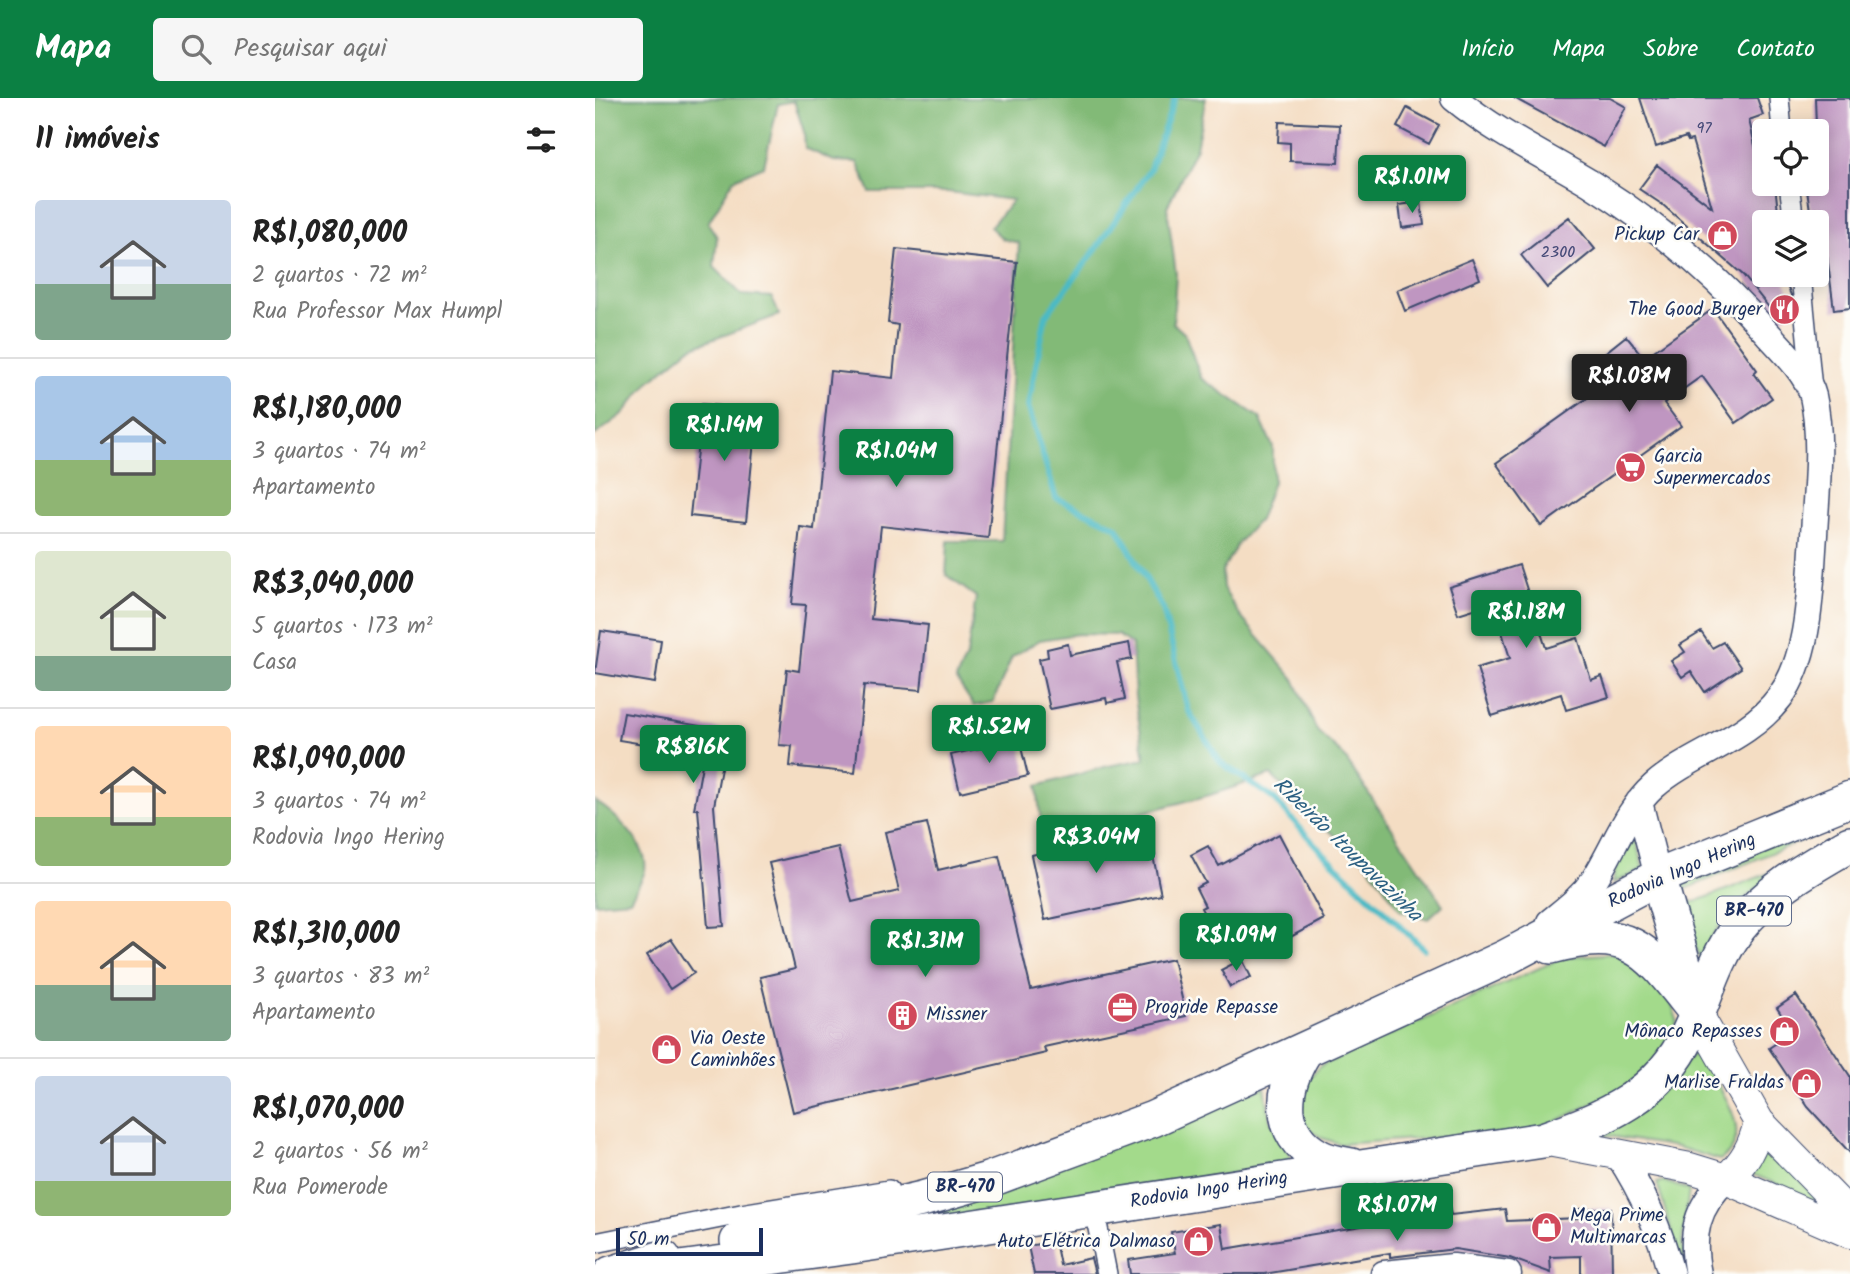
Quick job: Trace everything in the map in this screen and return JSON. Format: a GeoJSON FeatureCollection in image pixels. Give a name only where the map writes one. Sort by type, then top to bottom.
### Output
{"type":"FeatureCollection","features":[{"type":"Feature","properties":{"kind":"highway","name":"Rodovia Ingo Hering"},"geometry":{"type":"LineString","coordinates":[[611,1274],[661,1258],[922,1199],[988,1180],[1153,1119],[1505,958],[1658,877],[1850,799]]}},
{"type":"Feature","properties":{"kind":"highway","name":"Rodovia Ingo Hering"},"geometry":{"type":"LineString","coordinates":[[656,1274],[1543,1140],[1593,1122],[1633,1102],[1655,1084],[1675,1059],[1716,964],[1739,928],[1759,904],[1799,874],[1850,844]]}},
{"type":"Feature","properties":{"kind":"highway"},"geometry":{"type":"LineString","coordinates":[[1658,877],[1683,956],[1697,1013]]}},
{"type":"Feature","properties":{"kind":"highway"},"geometry":{"type":"LineString","coordinates":[[1505,958],[1565,942],[1596,937],[1613,938],[1642,949],[1697,1013]]}},
{"type":"Feature","properties":{"kind":"highway"},"geometry":{"type":"LineString","coordinates":[[1304,1052],[1291,1073],[1285,1094],[1286,1115],[1293,1134],[1319,1158],[1354,1167]]}},
{"type":"Feature","properties":{"kind":"main road"},"geometry":{"type":"LineString","coordinates":[[1697,1013],[1759,1122],[1850,1215]]}},
{"type":"Feature","properties":{"kind":"main road"},"geometry":{"type":"LineString","coordinates":[[1726,1179],[1740,1167],[1753,1146],[1759,1122]]}},
{"type":"Feature","properties":{"kind":"main road"},"geometry":{"type":"LineString","coordinates":[[1543,1140],[1726,1179],[1850,1233]]}},
{"type":"Feature","properties":{"kind":"street"},"geometry":{"type":"LineString","coordinates":[[1454,98],[1622,204],[1677,245],[1756,320],[1812,393]]}},
{"type":"Feature","properties":{"kind":"street"},"geometry":{"type":"LineString","coordinates":[[1779,98],[1781,119]]}},
{"type":"Feature","properties":{"kind":"street"},"geometry":{"type":"LineString","coordinates":[[1505,958],[1576,901],[1593,880],[1639,802],[1653,786],[1745,730],[1781,696],[1791,677],[1807,610],[1818,469],[1802,287]]}},
{"type":"Feature","properties":{"kind":"street"},"geometry":{"type":"LineString","coordinates":[[1639,802],[1658,877]]}},
{"type":"Feature","properties":{"kind":"street"},"geometry":{"type":"LineString","coordinates":[[1618,1154],[1654,1217],[1671,1274]]}},
{"type":"Feature","properties":{"kind":"street"},"geometry":{"type":"LineString","coordinates":[[1698,1274],[1693,1248],[1695,1230],[1701,1211],[1726,1179]]}},
{"type":"Feature","properties":{"kind":"street","name":"BR-470"},"geometry":{"type":"LineString","coordinates":[[595,1243],[741,1214],[904,1188]]}},
{"type":"Feature","properties":{"kind":"street"},"geometry":{"type":"LineString","coordinates":[[1094,1208],[1107,1274]]}},
{"type":"Feature","properties":{"kind":"street"},"geometry":{"type":"LineString","coordinates":[[1384,1274],[1453,1267],[1508,1274]]}},
{"type":"Feature","properties":{"kind":"green space"},"geometry":{"type":"Polygon","coordinates":[[[595,98],[1206,98],[1196,148],[1167,207],[1176,274],[1173,323],[1185,334],[1201,378],[1260,418],[1273,447],[1273,482],[1259,520],[1238,543],[1222,571],[1223,588],[1240,616],[1294,679],[1317,731],[1343,755],[1443,905],[1428,919],[1401,911],[1366,862],[1319,822],[1271,775],[1210,795],[1133,815],[1041,824],[1037,786],[1108,766],[1145,759],[1135,697],[1132,645],[1118,635],[1078,634],[1040,640],[1012,657],[993,702],[974,706],[956,679],[967,655],[976,597],[946,575],[948,541],[1002,541],[1019,243],[1003,239],[990,227],[1013,200],[948,192],[870,192],[857,162],[834,161],[805,148],[804,132],[794,101],[778,104],[764,166],[734,179],[708,223],[717,237],[714,267],[742,295],[772,297],[779,315],[690,348],[649,382],[623,414],[595,435],[595,98]]]}},
{"type":"Feature","properties":{"kind":"green space"},"geometry":{"type":"Polygon","coordinates":[[[595,801],[629,831],[642,850],[645,870],[630,900],[595,903],[595,801]]]}},
{"type":"Feature","properties":{"kind":"green space"},"geometry":{"type":"Polygon","coordinates":[[[1850,807],[1850,820],[1681,891],[1678,883],[1850,807]]]}},
{"type":"Feature","properties":{"kind":"green space"},"geometry":{"type":"Polygon","coordinates":[[[1635,836],[1643,870],[1613,883],[1615,869],[1635,836]]]}},
{"type":"Feature","properties":{"kind":"green space"},"geometry":{"type":"Polygon","coordinates":[[[1787,866],[1735,906],[1716,931],[1702,962],[1675,899],[1695,902],[1787,866]]]}},
{"type":"Feature","properties":{"kind":"green space"},"geometry":{"type":"Polygon","coordinates":[[[1619,953],[1671,1002],[1677,1020],[1673,1040],[1640,1080],[1537,1131],[1340,1144],[1322,1138],[1305,1127],[1300,1114],[1304,1083],[1320,1066],[1564,957],[1619,953]]]}},
{"type":"Feature","properties":{"kind":"green space"},"geometry":{"type":"Polygon","coordinates":[[[1696,1052],[1722,1092],[1735,1122],[1736,1137],[1731,1149],[1720,1160],[1677,1147],[1603,1135],[1696,1052]]]}},
{"type":"Feature","properties":{"kind":"green space"},"geometry":{"type":"Polygon","coordinates":[[[1265,1087],[1270,1119],[1294,1163],[793,1246],[1265,1087]]]}},
{"type":"Feature","properties":{"kind":"green space"},"geometry":{"type":"Polygon","coordinates":[[[1762,1142],[1841,1220],[1789,1189],[1749,1173],[1762,1142]]]}},
{"type":"Feature","properties":{"kind":"green space"},"geometry":{"type":"Polygon","coordinates":[[[1663,1181],[1689,1190],[1682,1243],[1688,1274],[1684,1274],[1657,1183],[1663,1181]]]}},
{"type":"Feature","properties":{"kind":"building"},"geometry":{"type":"Polygon","coordinates":[[[1514,98],[1610,98],[1626,107],[1604,147],[1514,98]]]}},
{"type":"Feature","properties":{"kind":"building"},"geometry":{"type":"Polygon","coordinates":[[[1640,98],[1757,98],[1763,115],[1749,120],[1752,133],[1752,196],[1776,196],[1778,210],[1752,210],[1752,286],[1743,275],[1663,205],[1639,189],[1657,165],[1712,207],[1692,140],[1688,141],[1686,137],[1656,147],[1640,98]]]}},
{"type":"Feature","properties":{"kind":"building"},"geometry":{"type":"Polygon","coordinates":[[[1815,98],[1850,98],[1850,308],[1834,310],[1829,271],[1829,210],[1810,210],[1808,196],[1829,196],[1829,119],[1816,119],[1815,98]]]}},
{"type":"Feature","properties":{"kind":"building"},"geometry":{"type":"Polygon","coordinates":[[[1407,108],[1439,125],[1429,144],[1397,127],[1407,108]]]}},
{"type":"Feature","properties":{"kind":"building"},"geometry":{"type":"Polygon","coordinates":[[[1279,122],[1340,125],[1338,163],[1290,161],[1290,143],[1278,142],[1279,122]]]}},
{"type":"Feature","properties":{"kind":"building"},"geometry":{"type":"Polygon","coordinates":[[[1421,202],[1424,225],[1402,228],[1399,205],[1421,202]]]}},
{"type":"Feature","properties":{"kind":"building"},"geometry":{"type":"Polygon","coordinates":[[[1569,217],[1595,249],[1547,288],[1521,255],[1569,217]]]}},
{"type":"Feature","properties":{"kind":"building"},"geometry":{"type":"Polygon","coordinates":[[[896,249],[1017,262],[988,538],[881,526],[871,619],[928,625],[921,690],[864,685],[855,773],[790,766],[792,746],[779,745],[787,669],[799,671],[806,605],[792,604],[800,527],[814,529],[830,371],[893,378],[898,325],[888,323],[896,249]]]}},
{"type":"Feature","properties":{"kind":"building"},"geometry":{"type":"Polygon","coordinates":[[[1472,259],[1480,279],[1405,311],[1397,290],[1472,259]]]}},
{"type":"Feature","properties":{"kind":"building"},"geometry":{"type":"Polygon","coordinates":[[[1753,287],[1787,287],[1791,295],[1792,313],[1779,320],[1753,287]]]}},
{"type":"Feature","properties":{"kind":"building"},"geometry":{"type":"Polygon","coordinates":[[[1713,309],[1757,370],[1754,373],[1772,398],[1736,423],[1702,376],[1664,403],[1681,426],[1541,526],[1496,463],[1607,384],[1591,364],[1626,336],[1644,358],[1713,309]]]}},
{"type":"Feature","properties":{"kind":"building"},"geometry":{"type":"Polygon","coordinates":[[[702,404],[757,410],[746,522],[690,516],[702,404]]]}},
{"type":"Feature","properties":{"kind":"building"},"geometry":{"type":"Polygon","coordinates":[[[1519,565],[1546,648],[1578,638],[1591,680],[1602,676],[1609,697],[1566,710],[1561,694],[1492,716],[1477,668],[1510,658],[1493,603],[1458,614],[1449,587],[1519,565]]]}},
{"type":"Feature","properties":{"kind":"building"},"geometry":{"type":"Polygon","coordinates":[[[601,631],[661,640],[655,683],[595,673],[601,631]]]}},
{"type":"Feature","properties":{"kind":"building"},"geometry":{"type":"Polygon","coordinates":[[[1701,632],[1712,648],[1723,642],[1741,668],[1705,692],[1691,671],[1682,677],[1671,661],[1685,652],[1680,645],[1701,632]]]}},
{"type":"Feature","properties":{"kind":"building"},"geometry":{"type":"Polygon","coordinates":[[[1129,643],[1132,659],[1117,662],[1125,699],[1107,703],[1106,698],[1050,709],[1039,659],[1048,657],[1047,649],[1068,644],[1070,655],[1129,643]]]}},
{"type":"Feature","properties":{"kind":"building"},"geometry":{"type":"Polygon","coordinates":[[[624,713],[736,732],[732,759],[723,757],[714,806],[724,926],[708,927],[698,809],[694,809],[704,754],[619,740],[624,713]]]}},
{"type":"Feature","properties":{"kind":"building"},"geometry":{"type":"Polygon","coordinates":[[[1019,739],[1028,776],[960,792],[951,755],[1019,739]]]}},
{"type":"Feature","properties":{"kind":"building","name":"Missner"},"geometry":{"type":"Polygon","coordinates":[[[927,823],[938,870],[999,856],[1031,990],[1173,959],[1186,1016],[1044,1047],[1046,1053],[793,1112],[760,977],[795,969],[769,863],[838,847],[852,902],[899,891],[885,832],[927,823]]]}},
{"type":"Feature","properties":{"kind":"building"},"geometry":{"type":"Polygon","coordinates":[[[1148,831],[1161,895],[1045,920],[1031,855],[1148,831]]]}},
{"type":"Feature","properties":{"kind":"building"},"geometry":{"type":"Polygon","coordinates":[[[1279,834],[1324,919],[1272,947],[1262,929],[1223,949],[1201,908],[1205,906],[1196,888],[1206,883],[1191,855],[1208,846],[1219,866],[1279,834]]]}},
{"type":"Feature","properties":{"kind":"building"},"geometry":{"type":"Polygon","coordinates":[[[671,939],[694,973],[670,989],[647,955],[671,939]]]}},
{"type":"Feature","properties":{"kind":"building"},"geometry":{"type":"Polygon","coordinates":[[[1242,959],[1251,977],[1230,987],[1221,970],[1242,959]]]}},
{"type":"Feature","properties":{"kind":"building"},"geometry":{"type":"Polygon","coordinates":[[[1796,995],[1850,1076],[1850,1153],[1808,1107],[1769,1048],[1793,1032],[1777,1008],[1796,995]]]}},
{"type":"Feature","properties":{"kind":"building"},"geometry":{"type":"Polygon","coordinates":[[[1449,1206],[1451,1215],[1505,1209],[1507,1221],[1579,1218],[1579,1209],[1611,1208],[1612,1274],[1581,1274],[1581,1256],[1550,1257],[1551,1273],[1510,1258],[1455,1249],[1390,1257],[1390,1253],[1264,1274],[1130,1274],[1128,1260],[1175,1253],[1171,1232],[1221,1224],[1225,1249],[1386,1222],[1385,1214],[1449,1206]]]}},
{"type":"Feature","properties":{"kind":"building"},"geometry":{"type":"Polygon","coordinates":[[[1055,1241],[1060,1265],[1091,1258],[1095,1274],[1034,1274],[1028,1246],[1055,1241]]]}},
{"type":"Feature","properties":{"kind":"waterway","name":"Ribeirão Itoupavazinha"},"geometry":{"type":"LineString","coordinates":[[1175,98],[1150,169],[1094,252],[1046,315],[1028,406],[1056,498],[1117,527],[1163,609],[1188,710],[1220,762],[1274,799],[1319,849],[1424,949]]}},
{"type":"Feature","properties":{"kind":"place","name":"Pickup Car"},"geometry":{"type":"Point","coordinates":[1722,235]}},
{"type":"Feature","properties":{"kind":"place","name":"The Good Burger"},"geometry":{"type":"Point","coordinates":[1785,310]}},
{"type":"Feature","properties":{"kind":"place","name":"Garcia Supermercados"},"geometry":{"type":"Point","coordinates":[1631,468]}},
{"type":"Feature","properties":{"kind":"place","name":"Progride Repasse"},"geometry":{"type":"Point","coordinates":[1122,1008]}},
{"type":"Feature","properties":{"kind":"place","name":"Missner"},"geometry":{"type":"Point","coordinates":[903,1015]}},
{"type":"Feature","properties":{"kind":"place","name":"Mônaco Repasses"},"geometry":{"type":"Point","coordinates":[1785,1032]}},
{"type":"Feature","properties":{"kind":"place","name":"Via Oeste Caminhões"},"geometry":{"type":"Point","coordinates":[667,1050]}},
{"type":"Feature","properties":{"kind":"place","name":"Marlise Fraldas"},"geometry":{"type":"Point","coordinates":[1807,1083]}},
{"type":"Feature","properties":{"kind":"place","name":"Mega Prime Multimarcas"},"geometry":{"type":"Point","coordinates":[1547,1227]}},
{"type":"Feature","properties":{"kind":"place","name":"Auto Elétrica Dalmaso"},"geometry":{"type":"Point","coordinates":[1198,1242]}}]}
